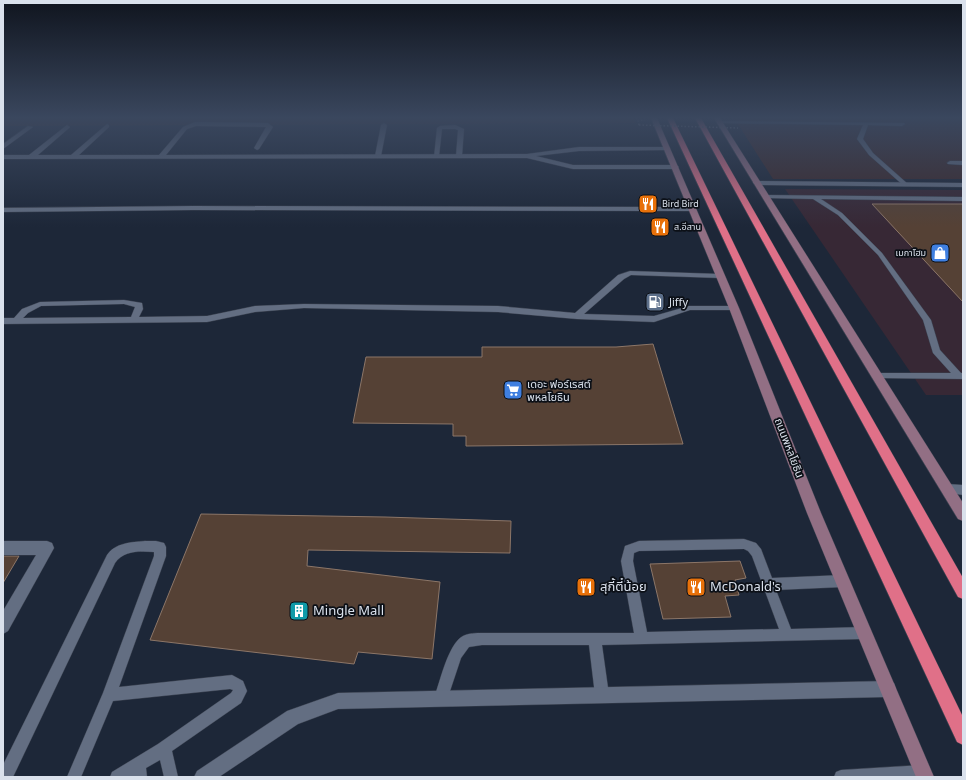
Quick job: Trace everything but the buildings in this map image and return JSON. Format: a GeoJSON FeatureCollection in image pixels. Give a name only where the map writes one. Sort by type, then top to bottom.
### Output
{"type":"FeatureCollection","features":[{"type":"Feature","properties":{"kind":"highway"},"geometry":{"type":"LineString","coordinates":[[687,154],[963,736]]}},
{"type":"Feature","properties":{"kind":"highway"},"geometry":{"type":"LineString","coordinates":[[718,154],[963,592]]}},
{"type":"Feature","properties":{"kind":"main road","name":"ถนนพหลโยธิน"},"geometry":{"type":"LineString","coordinates":[[670,154],[734,308],[814,513],[924,774]]}},
{"type":"Feature","properties":{"kind":"main road"},"geometry":{"type":"LineString","coordinates":[[740,154],[963,515]]}},
{"type":"Feature","properties":{"kind":"street"},"geometry":{"type":"LineString","coordinates":[[31,157],[34,154]]}},
{"type":"Feature","properties":{"kind":"street"},"geometry":{"type":"LineString","coordinates":[[3,157],[527,156],[535,154]]}},
{"type":"Feature","properties":{"kind":"street"},"geometry":{"type":"LineString","coordinates":[[527,156],[573,167],[676,167]]}},
{"type":"Feature","properties":{"kind":"street"},"geometry":{"type":"LineString","coordinates":[[758,183],[963,185]]}},
{"type":"Feature","properties":{"kind":"street"},"geometry":{"type":"LineString","coordinates":[[3,548],[47,548],[3,626]]}},
{"type":"Feature","properties":{"kind":"street"},"geometry":{"type":"LineString","coordinates":[[204,777],[293,717],[338,701],[888,689]]}},
{"type":"Feature","properties":{"kind":"lane"},"geometry":{"type":"LineString","coordinates":[[871,154],[906,185]]}},
{"type":"Feature","properties":{"kind":"lane"},"geometry":{"type":"LineString","coordinates":[[950,163],[963,163]]}},
{"type":"Feature","properties":{"kind":"lane"},"geometry":{"type":"LineString","coordinates":[[767,197],[963,199]]}},
{"type":"Feature","properties":{"kind":"lane"},"geometry":{"type":"LineString","coordinates":[[815,198],[840,214],[856,228],[880,254],[927,320],[936,351],[961,376]]}},
{"type":"Feature","properties":{"kind":"lane"},"geometry":{"type":"LineString","coordinates":[[3,210],[193,208],[693,210]]}},
{"type":"Feature","properties":{"kind":"lane"},"geometry":{"type":"LineString","coordinates":[[578,316],[620,277],[630,273],[720,276]]}},
{"type":"Feature","properties":{"kind":"lane"},"geometry":{"type":"LineString","coordinates":[[16,321],[25,311],[40,304],[124,302],[138,305],[139,309],[134,320]]}},
{"type":"Feature","properties":{"kind":"lane"},"geometry":{"type":"LineString","coordinates":[[3,321],[207,319],[255,309],[304,306],[498,309],[578,316],[654,319],[689,308],[734,308]]}},
{"type":"Feature","properties":{"kind":"lane"},"geometry":{"type":"LineString","coordinates":[[878,376],[961,376]]}},
{"type":"Feature","properties":{"kind":"lane"},"geometry":{"type":"LineString","coordinates":[[947,490],[963,490]]}},
{"type":"Feature","properties":{"kind":"lane"},"geometry":{"type":"LineString","coordinates":[[642,639],[628,561],[629,550],[638,546],[744,544],[752,548],[757,553],[787,635]]}},
{"type":"Feature","properties":{"kind":"lane"},"geometry":{"type":"LineString","coordinates":[[5,777],[111,559],[116,552],[123,549],[154,546],[160,548],[160,556],[109,695],[74,777]]}},
{"type":"Feature","properties":{"kind":"lane"},"geometry":{"type":"LineString","coordinates":[[769,584],[843,581]]}},
{"type":"Feature","properties":{"kind":"lane"},"geometry":{"type":"LineString","coordinates":[[441,698],[456,654],[466,641],[482,638],[642,639],[864,633]]}},
{"type":"Feature","properties":{"kind":"lane"},"geometry":{"type":"LineString","coordinates":[[595,639],[602,695]]}},
{"type":"Feature","properties":{"kind":"lane"},"geometry":{"type":"LineString","coordinates":[[109,695],[232,682],[238,686],[240,691],[236,698],[164,748],[139,771],[117,777]]}},
{"type":"Feature","properties":{"kind":"lane"},"geometry":{"type":"LineString","coordinates":[[164,748],[171,777]]}},
{"type":"Feature","properties":{"kind":"lane"},"geometry":{"type":"LineString","coordinates":[[841,777],[924,774]]}},
{"type":"Feature","properties":{"kind":"shaded area"},"geometry":{"type":"Polygon","coordinates":[[[757,154],[963,154],[963,179],[773,179],[757,154]]]}},
{"type":"Feature","properties":{"kind":"shaded area"},"geometry":{"type":"Polygon","coordinates":[[[785,189],[963,190],[963,395],[926,395],[785,189]]]}},
{"type":"Feature","properties":{"kind":"place","name":"Bird Bird"},"geometry":{"type":"Point","coordinates":[648,204]}},
{"type":"Feature","properties":{"kind":"place","name":"ส.อีสาน"},"geometry":{"type":"Point","coordinates":[660,227]}},
{"type":"Feature","properties":{"kind":"place","name":"เมกาโฮม"},"geometry":{"type":"Point","coordinates":[940,253]}},
{"type":"Feature","properties":{"kind":"place","name":"Jiffy"},"geometry":{"type":"Point","coordinates":[655,302]}},
{"type":"Feature","properties":{"kind":"place","name":"เดอะ ฟอร์เรสต์ พหลโยธิน"},"geometry":{"type":"Point","coordinates":[513,390]}},
{"type":"Feature","properties":{"kind":"place","name":"สุกี้ตี๋น้อย"},"geometry":{"type":"Point","coordinates":[586,587]}},
{"type":"Feature","properties":{"kind":"place","name":"McDonald's"},"geometry":{"type":"Point","coordinates":[696,587]}},
{"type":"Feature","properties":{"kind":"place","name":"Mingle Mall"},"geometry":{"type":"Point","coordinates":[299,611]}}]}
